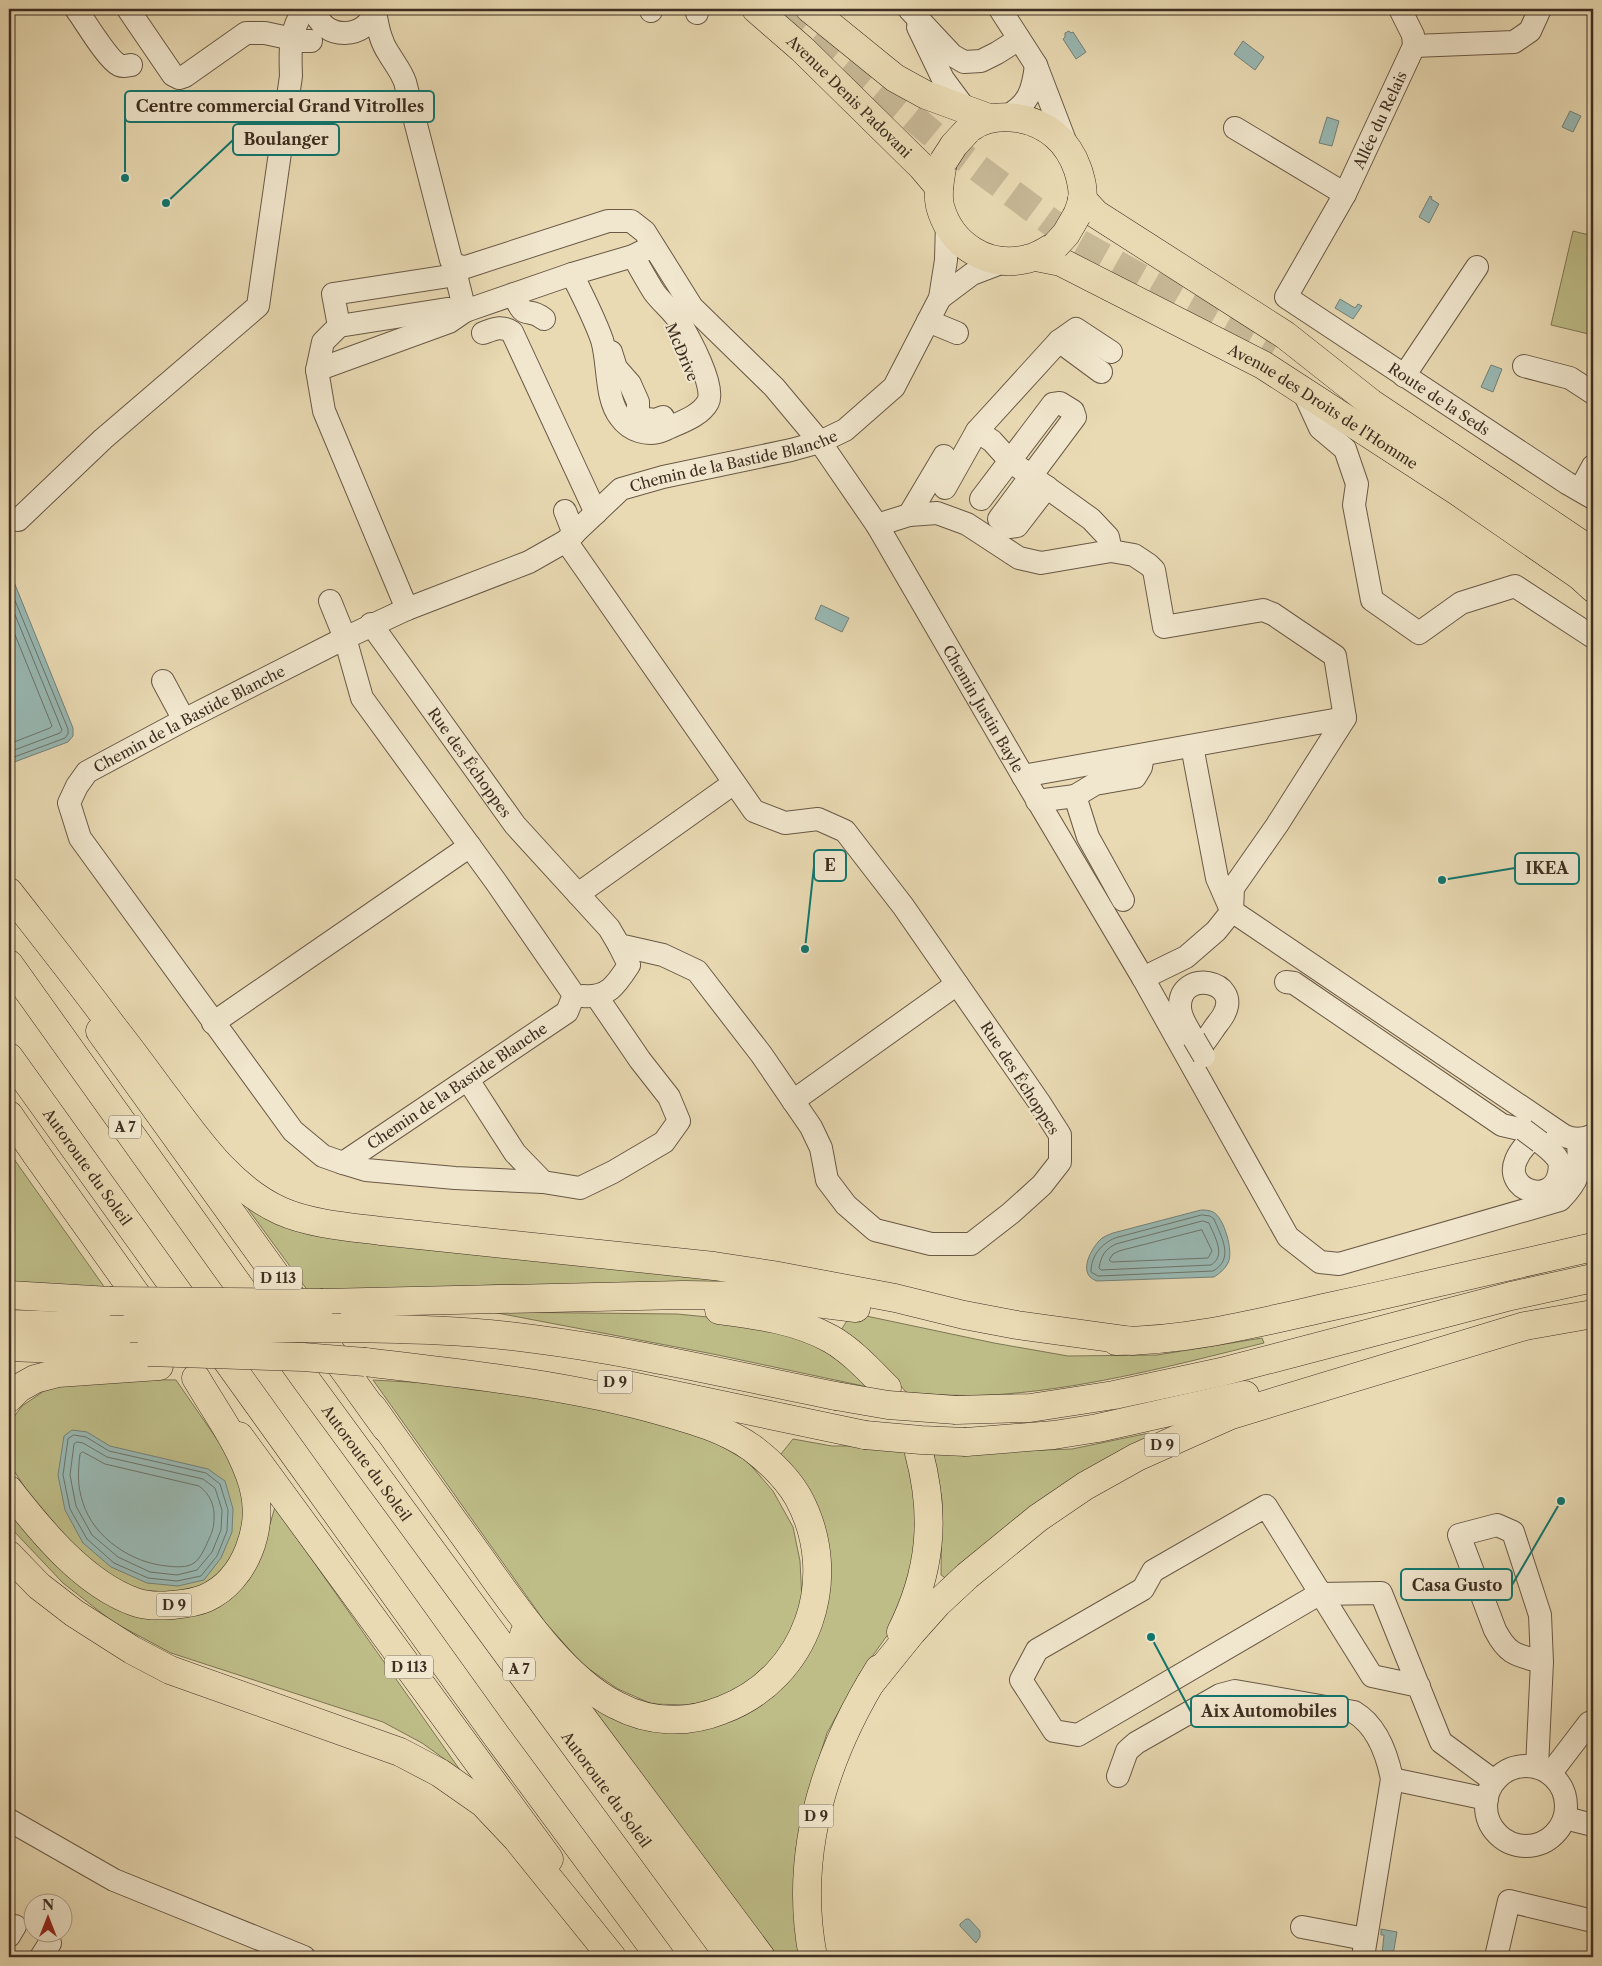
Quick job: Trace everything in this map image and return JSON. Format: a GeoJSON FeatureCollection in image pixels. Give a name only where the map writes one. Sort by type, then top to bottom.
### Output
{"type":"FeatureCollection","features":[{"type":"Feature","properties":{"kind":"main road","name":"Avenue Denis Padovani"},"geometry":{"type":"LineString","coordinates":[[756,9],[802,49],[922,167],[941,175]]}},
{"type":"Feature","properties":{"kind":"main road"},"geometry":{"type":"LineString","coordinates":[[810,9],[895,78],[926,95],[982,119],[1031,120],[1052,131],[1067,146],[1081,181],[1080,207],[1066,234],[1045,251],[1024,260],[1006,261],[986,257],[969,250],[956,240],[946,222],[940,205],[941,175],[954,145],[982,119]]}},
{"type":"Feature","properties":{"kind":"main road","name":"Avenue des Droits de l'Homme"},"geometry":{"type":"LineString","coordinates":[[1080,207],[1096,214],[1285,335],[1371,403],[1589,583]]}},
{"type":"Feature","properties":{"kind":"main road","name":"Avenue des Droits de l'Homme"},"geometry":{"type":"LineString","coordinates":[[1045,251],[1062,262],[1263,366],[1303,391],[1593,552]]}},
{"type":"Feature","properties":{"kind":"main road"},"geometry":{"type":"LineString","coordinates":[[1464,481],[1273,352],[1464,481]]}},
{"type":"Feature","properties":{"kind":"main road"},"geometry":{"type":"LineString","coordinates":[[9,892],[208,1151],[245,1188],[282,1212],[335,1224],[381,1231],[704,1265],[773,1275],[895,1298],[1008,1323],[1133,1341]]}},
{"type":"Feature","properties":{"kind":"main road","name":"D 113"},"geometry":{"type":"LineString","coordinates":[[9,903],[373,1408],[559,1686],[761,1957]]}},
{"type":"Feature","properties":{"kind":"main road","name":"Autoroute du Soleil"},"geometry":{"type":"LineString","coordinates":[[9,964],[307,1381],[730,1957]]}},
{"type":"Feature","properties":{"kind":"main road","name":"Autoroute du Soleil"},"geometry":{"type":"LineString","coordinates":[[9,1057],[483,1718],[660,1957]]}},
{"type":"Feature","properties":{"kind":"main road","name":"D 113"},"geometry":{"type":"LineString","coordinates":[[9,1115],[196,1378],[620,1957]]}},
{"type":"Feature","properties":{"kind":"main road"},"geometry":{"type":"LineString","coordinates":[[9,1130],[36,1154]]}},
{"type":"Feature","properties":{"kind":"main road"},"geometry":{"type":"LineString","coordinates":[[1312,1311],[1593,1230]]}},
{"type":"Feature","properties":{"kind":"main road"},"geometry":{"type":"LineString","coordinates":[[9,1302],[323,1303],[683,1295],[758,1296],[835,1304],[1041,1340],[1133,1341],[1196,1336],[1593,1247]]}},
{"type":"Feature","properties":{"kind":"main road","name":"D 9"},"geometry":{"type":"LineString","coordinates":[[9,1324],[130,1328],[417,1330],[532,1339],[608,1350],[888,1406],[956,1410],[1030,1408],[1114,1395],[1221,1372],[1511,1296],[1593,1278]]}},
{"type":"Feature","properties":{"kind":"main road"},"geometry":{"type":"LineString","coordinates":[[9,1295],[110,1301]]}},
{"type":"Feature","properties":{"kind":"main road"},"geometry":{"type":"LineString","coordinates":[[465,1301],[683,1307],[758,1315],[804,1327],[832,1340],[859,1360],[886,1388]]}},
{"type":"Feature","properties":{"kind":"main road","name":"D 9"},"geometry":{"type":"LineString","coordinates":[[9,1398],[19,1388],[35,1379],[58,1373],[154,1359],[248,1355],[363,1359],[407,1356],[484,1361],[570,1373],[865,1434],[921,1440],[966,1442],[1054,1435],[1143,1419],[1593,1310]]}},
{"type":"Feature","properties":{"kind":"main road"},"geometry":{"type":"LineString","coordinates":[[1525,1326],[1593,1314]]}},
{"type":"Feature","properties":{"kind":"main road","name":"D 9"},"geometry":{"type":"LineString","coordinates":[[870,1684],[912,1632],[968,1576],[1038,1518],[1085,1486],[1137,1457],[1231,1416],[1525,1326]]}},
{"type":"Feature","properties":{"kind":"main road","name":"D 9"},"geometry":{"type":"LineString","coordinates":[[9,1347],[154,1359]]}},
{"type":"Feature","properties":{"kind":"main road"},"geometry":{"type":"LineString","coordinates":[[363,1359],[606,1397],[711,1426],[750,1447],[766,1460],[790,1485],[798,1498],[813,1536],[817,1576],[816,1597],[811,1619],[787,1664],[760,1691],[738,1704],[710,1715],[669,1720],[650,1718],[616,1705],[589,1687],[556,1657],[498,1583],[373,1408]]}},
{"type":"Feature","properties":{"kind":"main road","name":"D 9"},"geometry":{"type":"LineString","coordinates":[[9,1490],[70,1560],[105,1587],[136,1602],[162,1606],[187,1603],[205,1598],[218,1591],[243,1563],[252,1540],[256,1512],[254,1486],[246,1467],[196,1378]]}},
{"type":"Feature","properties":{"kind":"main road","name":"D 9"},"geometry":{"type":"LineString","coordinates":[[812,1957],[806,1895],[808,1863],[812,1834],[824,1783],[850,1718],[911,1614],[924,1572],[929,1545],[929,1516],[926,1478],[919,1453]]}},
{"type":"Feature","properties":{"kind":"main road"},"geometry":{"type":"LineString","coordinates":[[9,1555],[40,1586],[74,1613],[132,1650],[170,1670],[400,1752],[440,1773],[483,1804],[517,1839],[612,1957]]}},
{"type":"Feature","properties":{"kind":"street"},"geometry":{"type":"LineString","coordinates":[[76,9],[110,57],[118,64],[124,66],[131,65]]}},
{"type":"Feature","properties":{"kind":"street"},"geometry":{"type":"LineString","coordinates":[[128,9],[173,75],[179,78],[185,76],[246,33],[265,32],[301,40],[357,31],[366,26],[375,10]]}},
{"type":"Feature","properties":{"kind":"street"},"geometry":{"type":"LineString","coordinates":[[18,520],[103,439],[258,306],[291,76],[301,40],[299,17],[305,9]]}},
{"type":"Feature","properties":{"kind":"street"},"geometry":{"type":"LineString","coordinates":[[315,9],[320,21],[327,28],[367,40],[388,54],[398,66],[405,82],[451,260],[456,270],[465,311]]}},
{"type":"Feature","properties":{"kind":"street"},"geometry":{"type":"LineString","coordinates":[[909,9],[944,79],[982,119],[1018,111],[1029,98],[1036,65]]}},
{"type":"Feature","properties":{"kind":"street"},"geometry":{"type":"LineString","coordinates":[[909,9],[952,55],[964,62],[981,61],[998,53],[1019,39]]}},
{"type":"Feature","properties":{"kind":"street"},"geometry":{"type":"LineString","coordinates":[[1000,9],[1036,65],[1067,146]]}},
{"type":"Feature","properties":{"kind":"street"},"geometry":{"type":"LineString","coordinates":[[1400,9],[1413,35],[1414,46],[1514,42],[1530,31],[1540,9]]}},
{"type":"Feature","properties":{"kind":"street"},"geometry":{"type":"LineString","coordinates":[[375,10],[379,33],[388,54]]}},
{"type":"Feature","properties":{"kind":"street","name":"Allée du Relais"},"geometry":{"type":"LineString","coordinates":[[1286,297],[1345,194],[1414,46]]}},
{"type":"Feature","properties":{"kind":"street"},"geometry":{"type":"LineString","coordinates":[[1235,128],[1345,194]]}},
{"type":"Feature","properties":{"kind":"street","name":"Chemin Justin Bayle"},"geometry":{"type":"LineString","coordinates":[[339,326],[333,294],[456,270],[608,221],[631,221],[639,226],[692,307],[774,387],[820,442],[877,525],[1037,801],[1143,978],[1194,1049]]}},
{"type":"Feature","properties":{"kind":"street"},"geometry":{"type":"LineString","coordinates":[[940,298],[946,260],[946,222]]}},
{"type":"Feature","properties":{"kind":"street"},"geometry":{"type":"LineString","coordinates":[[317,370],[449,322],[465,311],[572,274],[633,256],[658,254],[651,275],[656,294]]}},
{"type":"Feature","properties":{"kind":"street"},"geometry":{"type":"LineString","coordinates":[[572,274],[602,339],[613,406],[620,418],[629,426],[640,432],[652,434],[703,409],[709,399],[710,389],[679,321],[656,294],[633,256]]}},
{"type":"Feature","properties":{"kind":"street"},"geometry":{"type":"LineString","coordinates":[[940,298],[972,274],[1006,261]]}},
{"type":"Feature","properties":{"kind":"street"},"geometry":{"type":"LineString","coordinates":[[1404,376],[1478,267]]}},
{"type":"Feature","properties":{"kind":"street"},"geometry":{"type":"LineString","coordinates":[[514,294],[520,309],[525,313],[537,314],[544,319]]}},
{"type":"Feature","properties":{"kind":"street","name":"McDrive"},"geometry":{"type":"LineString","coordinates":[[602,339],[610,348],[616,368],[630,384],[638,402],[638,418],[655,420],[693,400],[697,394],[697,383],[656,294]]}},
{"type":"Feature","properties":{"kind":"street","name":"Route de la Seds"},"geometry":{"type":"LineString","coordinates":[[1286,297],[1586,494]]}},
{"type":"Feature","properties":{"kind":"street","name":"Chemin de la Bastide Blanche"},"geometry":{"type":"LineString","coordinates":[[574,995],[567,1012],[342,1163],[323,1156],[293,1131],[213,1023],[80,838],[69,803],[77,786],[87,772],[372,624],[406,608],[529,562],[570,537],[621,489],[663,477],[791,450],[820,442],[845,430],[894,387],[940,298]]}},
{"type":"Feature","properties":{"kind":"street"},"geometry":{"type":"LineString","coordinates":[[406,608],[324,412],[317,370],[323,342],[339,326],[447,309],[465,311]]}},
{"type":"Feature","properties":{"kind":"street"},"geometry":{"type":"LineString","coordinates":[[692,348],[693,337],[705,320]]}},
{"type":"Feature","properties":{"kind":"street"},"geometry":{"type":"LineString","coordinates":[[928,321],[957,333]]}},
{"type":"Feature","properties":{"kind":"street"},"geometry":{"type":"LineString","coordinates":[[483,333],[498,327],[506,328],[512,332],[596,513]]}},
{"type":"Feature","properties":{"kind":"street"},"geometry":{"type":"LineString","coordinates":[[945,488],[977,430],[1059,341],[1076,330],[1106,362]]}},
{"type":"Feature","properties":{"kind":"street"},"geometry":{"type":"LineString","coordinates":[[1524,366],[1570,378],[1593,393]]}},
{"type":"Feature","properties":{"kind":"street"},"geometry":{"type":"LineString","coordinates":[[1303,391],[1320,428],[1345,449],[1357,484],[1354,505],[1372,600],[1420,633],[1461,603],[1514,586],[1593,637]]}},
{"type":"Feature","properties":{"kind":"street"},"geometry":{"type":"LineString","coordinates":[[981,499],[1053,404],[1060,403],[1073,411],[1075,417],[1039,481]]}},
{"type":"Feature","properties":{"kind":"street"},"geometry":{"type":"LineString","coordinates":[[977,430],[992,440],[1010,461],[1091,519],[1108,537],[1111,551]]}},
{"type":"Feature","properties":{"kind":"street"},"geometry":{"type":"LineString","coordinates":[[909,515],[944,456]]}},
{"type":"Feature","properties":{"kind":"street"},"geometry":{"type":"LineString","coordinates":[[1586,494],[1593,466]]}},
{"type":"Feature","properties":{"kind":"street","name":"Rue des Échoppes"},"geometry":{"type":"LineString","coordinates":[[372,624],[515,825],[610,928],[618,945],[663,955],[698,971],[761,1054],[811,1127],[822,1148],[827,1180],[846,1205],[876,1230],[931,1244],[971,1244],[1042,1185],[1060,1162],[1060,1134],[903,906],[845,831],[818,820],[786,823],[754,811],[570,537],[565,511]]}},
{"type":"Feature","properties":{"kind":"street"},"geometry":{"type":"LineString","coordinates":[[877,525],[909,515],[938,513],[967,524],[1019,558],[1040,563],[1111,551],[1134,555],[1150,565],[1154,570],[1164,627],[1263,610],[1274,614],[1335,656],[1345,718],[1277,825],[1233,888],[1232,911],[1216,931],[1186,957],[1143,978]]}},
{"type":"Feature","properties":{"kind":"street"},"geometry":{"type":"LineString","coordinates":[[330,601],[345,638],[362,698],[470,846],[574,995],[597,997],[618,983],[629,965],[618,945]]}},
{"type":"Feature","properties":{"kind":"street"},"geometry":{"type":"LineString","coordinates":[[163,681],[184,720]]}},
{"type":"Feature","properties":{"kind":"street"},"geometry":{"type":"LineString","coordinates":[[1023,776],[1345,718]]}},
{"type":"Feature","properties":{"kind":"street"},"geometry":{"type":"LineString","coordinates":[[1192,746],[1216,878],[1232,911],[1537,1132]]}},
{"type":"Feature","properties":{"kind":"street"},"geometry":{"type":"LineString","coordinates":[[1037,801],[1075,796],[1095,784],[1135,777],[1141,767],[1143,755]]}},
{"type":"Feature","properties":{"kind":"street"},"geometry":{"type":"LineString","coordinates":[[578,894],[734,783]]}},
{"type":"Feature","properties":{"kind":"street"},"geometry":{"type":"LineString","coordinates":[[1075,796],[1088,837],[1123,900]]}},
{"type":"Feature","properties":{"kind":"street"},"geometry":{"type":"LineString","coordinates":[[213,1023],[470,846]]}},
{"type":"Feature","properties":{"kind":"street"},"geometry":{"type":"LineString","coordinates":[[1194,1049],[1219,1103],[1288,1237],[1320,1262],[1339,1264],[1416,1238],[1560,1200],[1574,1186],[1588,1138],[1569,1138],[1502,1125],[1294,983],[1286,982]]}},
{"type":"Feature","properties":{"kind":"street"},"geometry":{"type":"LineString","coordinates":[[793,1101],[957,984]]}},
{"type":"Feature","properties":{"kind":"street"},"geometry":{"type":"LineString","coordinates":[[342,1163],[374,1171],[456,1178],[543,1182],[580,1188],[613,1172],[664,1142],[679,1121],[669,1097],[640,1060],[597,997]]}},
{"type":"Feature","properties":{"kind":"street"},"geometry":{"type":"LineString","coordinates":[[1194,1049],[1299,1230],[1334,1251],[1438,1224]]}},
{"type":"Feature","properties":{"kind":"street"},"geometry":{"type":"LineString","coordinates":[[468,1080],[516,1153],[543,1182]]}},
{"type":"Feature","properties":{"kind":"street"},"geometry":{"type":"LineString","coordinates":[[1419,1686],[1372,1676],[1319,1594],[1266,1506],[1153,1571],[1143,1589],[1037,1650],[1021,1680],[1054,1731],[1078,1735],[1319,1594],[1381,1593],[1419,1686],[1441,1742],[1490,1790]]}},
{"type":"Feature","properties":{"kind":"street"},"geometry":{"type":"LineString","coordinates":[[1542,1662],[1514,1654],[1502,1644],[1459,1535],[1497,1525],[1513,1532],[1540,1615],[1542,1662],[1544,1771]]}},
{"type":"Feature","properties":{"kind":"street"},"geometry":{"type":"LineString","coordinates":[[1118,1776],[1127,1750],[1136,1743],[1220,1695],[1235,1691],[1354,1712],[1366,1719],[1388,1760],[1392,1779],[1364,1948],[1302,1927]]}},
{"type":"Feature","properties":{"kind":"street"},"geometry":{"type":"LineString","coordinates":[[1544,1771],[1592,1722]]}},
{"type":"Feature","properties":{"kind":"street"},"geometry":{"type":"LineString","coordinates":[[1521,1766],[1544,1771],[1559,1783],[1565,1794],[1567,1806],[1565,1818],[1560,1829],[1546,1841],[1529,1846],[1517,1846],[1503,1840],[1492,1829],[1487,1814],[1490,1790],[1506,1771],[1521,1766]]}},
{"type":"Feature","properties":{"kind":"street"},"geometry":{"type":"LineString","coordinates":[[1392,1779],[1490,1790]]}},
{"type":"Feature","properties":{"kind":"street"},"geometry":{"type":"LineString","coordinates":[[1565,1818],[1593,1825]]}},
{"type":"Feature","properties":{"kind":"street"},"geometry":{"type":"LineString","coordinates":[[9,1820],[114,1880],[304,1957]]}},
{"type":"Feature","properties":{"kind":"street"},"geometry":{"type":"LineString","coordinates":[[1496,1957],[1509,1901],[1593,1920]]}},
{"type":"Feature","properties":{"kind":"shaded area"},"geometry":{"type":"Polygon","coordinates":[[[1573,231],[1593,236],[1593,335],[1551,325],[1573,231]]]}},
{"type":"Feature","properties":{"kind":"shaded area"},"geometry":{"type":"Polygon","coordinates":[[[9,1152],[105,1288],[9,1284],[9,1152]]]}},
{"type":"Feature","properties":{"kind":"shaded area"},"geometry":{"type":"Polygon","coordinates":[[[248,1204],[790,1284],[722,1286],[499,1285],[308,1291],[248,1209],[248,1204]]]}},
{"type":"Feature","properties":{"kind":"shaded area"},"geometry":{"type":"Polygon","coordinates":[[[492,1312],[677,1314],[748,1321],[800,1336],[848,1365],[868,1387],[713,1354],[492,1312]]]}},
{"type":"Feature","properties":{"kind":"shaded area"},"geometry":{"type":"Polygon","coordinates":[[[852,1313],[994,1343],[1068,1356],[1157,1355],[1262,1338],[1264,1343],[1136,1374],[1038,1391],[982,1395],[910,1393],[906,1392],[872,1353],[841,1330],[852,1313]]]}},
{"type":"Feature","properties":{"kind":"shaded area"},"geometry":{"type":"Polygon","coordinates":[[[112,1379],[176,1380],[223,1448],[242,1481],[247,1506],[237,1556],[197,1593],[145,1594],[117,1583],[77,1553],[41,1513],[11,1466],[9,1454],[10,1422],[22,1406],[44,1391],[72,1381],[112,1379]]]}},
{"type":"Feature","properties":{"kind":"shaded area"},"geometry":{"type":"Polygon","coordinates":[[[373,1380],[463,1385],[630,1414],[709,1439],[747,1461],[773,1491],[793,1527],[800,1561],[802,1600],[791,1637],[770,1662],[745,1685],[716,1700],[687,1705],[652,1704],[618,1689],[583,1665],[545,1622],[373,1380]]]}},
{"type":"Feature","properties":{"kind":"shaded area"},"geometry":{"type":"Polygon","coordinates":[[[1149,1433],[1151,1441],[947,1579],[941,1575],[942,1500],[933,1451],[962,1453],[1072,1449],[1149,1433]]]}},
{"type":"Feature","properties":{"kind":"shaded area"},"geometry":{"type":"Polygon","coordinates":[[[793,1439],[832,1446],[872,1446],[908,1450],[918,1500],[917,1549],[891,1630],[859,1675],[827,1733],[809,1790],[796,1849],[794,1907],[800,1951],[776,1957],[578,1695],[670,1732],[814,1642],[804,1485],[781,1454],[793,1439]]]}},
{"type":"Feature","properties":{"kind":"shaded area"},"geometry":{"type":"Polygon","coordinates":[[[9,1501],[140,1613],[259,1561],[275,1507],[460,1770],[422,1743],[383,1722],[171,1653],[113,1622],[63,1583],[9,1526],[9,1501]]]}},
{"type":"Feature","properties":{"kind":"water"},"geometry":{"type":"Polygon","coordinates":[[[1073,32],[1086,52],[1076,59],[1063,39],[1065,33],[1073,32]]]}},
{"type":"Feature","properties":{"kind":"water"},"geometry":{"type":"Polygon","coordinates":[[[1243,41],[1264,57],[1255,70],[1234,54],[1243,41]]]}},
{"type":"Feature","properties":{"kind":"water"},"geometry":{"type":"Polygon","coordinates":[[[1570,111],[1581,116],[1573,132],[1562,127],[1570,111]]]}},
{"type":"Feature","properties":{"kind":"water"},"geometry":{"type":"Polygon","coordinates":[[[1327,117],[1339,121],[1332,146],[1319,143],[1327,117]]]}},
{"type":"Feature","properties":{"kind":"water"},"geometry":{"type":"Polygon","coordinates":[[[1430,196],[1432,197],[1431,199],[1439,204],[1429,223],[1419,217],[1430,196]]]}},
{"type":"Feature","properties":{"kind":"water"},"geometry":{"type":"Polygon","coordinates":[[[1340,299],[1355,308],[1358,304],[1362,306],[1353,319],[1335,308],[1340,299]]]}},
{"type":"Feature","properties":{"kind":"water"},"geometry":{"type":"Polygon","coordinates":[[[1491,365],[1502,369],[1493,392],[1481,387],[1491,365]]]}},
{"type":"Feature","properties":{"kind":"water"},"geometry":{"type":"Polygon","coordinates":[[[9,580],[14,582],[73,728],[73,736],[68,742],[9,764],[9,580]]]}},
{"type":"Feature","properties":{"kind":"water"},"geometry":{"type":"Polygon","coordinates":[[[821,605],[849,618],[842,632],[815,619],[821,605]]]}},
{"type":"Feature","properties":{"kind":"water"},"geometry":{"type":"Polygon","coordinates":[[[1201,1210],[1210,1211],[1217,1215],[1224,1227],[1229,1243],[1230,1258],[1228,1263],[1214,1277],[1097,1281],[1088,1274],[1087,1263],[1089,1257],[1103,1237],[1201,1210]]]}},
{"type":"Feature","properties":{"kind":"water"},"geometry":{"type":"Polygon","coordinates":[[[72,1430],[87,1432],[110,1446],[208,1469],[225,1481],[233,1509],[232,1532],[221,1558],[204,1580],[178,1586],[147,1583],[111,1567],[83,1543],[65,1510],[58,1475],[64,1436],[72,1430]]]}},
{"type":"Feature","properties":{"kind":"water"},"geometry":{"type":"Polygon","coordinates":[[[966,1919],[969,1919],[980,1931],[980,1937],[976,1943],[960,1926],[966,1919]]]}},
{"type":"Feature","properties":{"kind":"water"},"geometry":{"type":"Polygon","coordinates":[[[1381,1929],[1397,1932],[1393,1955],[1382,1954],[1384,1935],[1381,1935],[1381,1929]]]}},
{"type":"Feature","properties":{"kind":"tunnel"},"geometry":{"type":"LineString","coordinates":[[783,9],[935,136],[1079,243],[1273,352]]}},
{"type":"Feature","properties":{"kind":"place","name":"Centre commercial Grand Vitrolles"},"geometry":{"type":"Point","coordinates":[125,178]}},
{"type":"Feature","properties":{"kind":"place","name":"Boulanger"},"geometry":{"type":"Point","coordinates":[166,203]}},
{"type":"Feature","properties":{"kind":"place","name":"IKEA"},"geometry":{"type":"Point","coordinates":[1442,880]}},
{"type":"Feature","properties":{"kind":"place","name":"E"},"geometry":{"type":"Point","coordinates":[805,949]}},
{"type":"Feature","properties":{"kind":"place","name":"Casa Gusto"},"geometry":{"type":"Point","coordinates":[1561,1501]}},
{"type":"Feature","properties":{"kind":"place","name":"Aix Automobiles"},"geometry":{"type":"Point","coordinates":[1151,1637]}}]}
